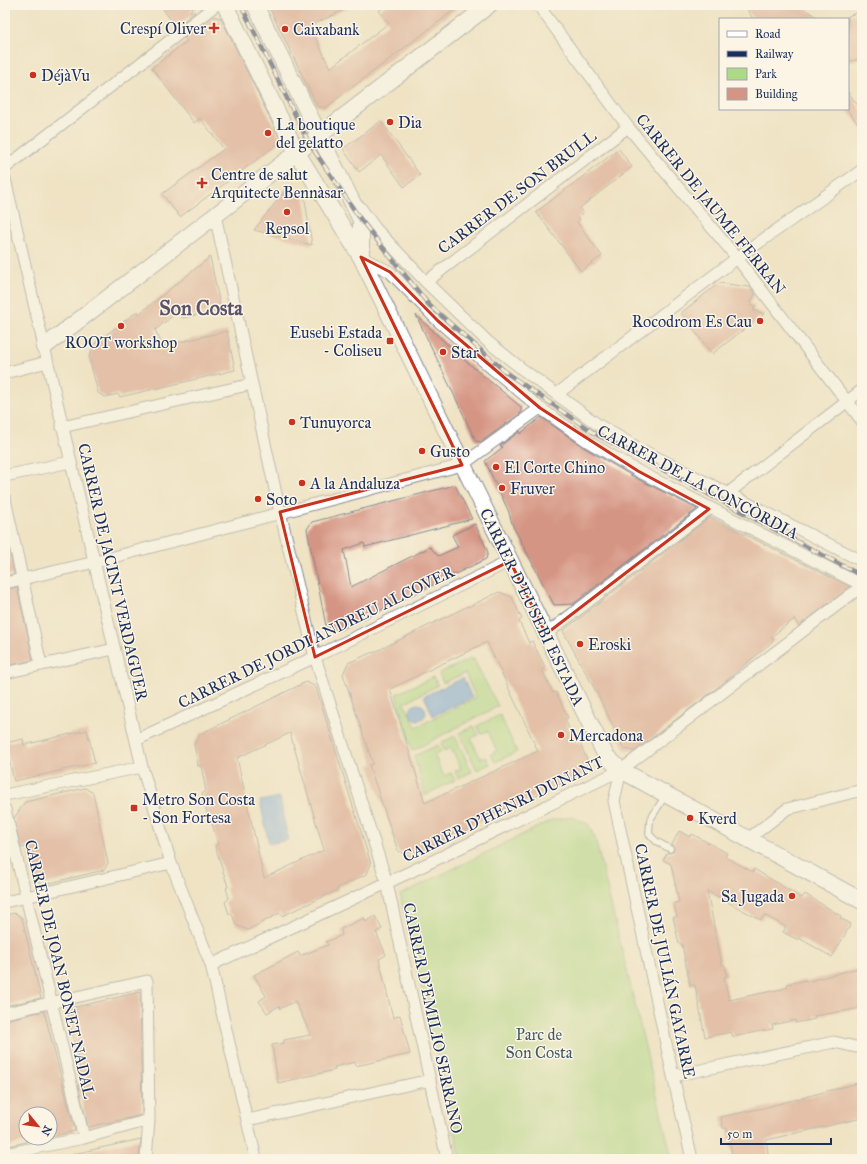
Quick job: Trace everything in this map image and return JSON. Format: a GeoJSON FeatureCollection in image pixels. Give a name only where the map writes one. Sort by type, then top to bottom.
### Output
{"type":"FeatureCollection","features":[{"type":"Feature","properties":{"kind":"main road","name":"CARRER D'EUSEBI ESTADA"},"geometry":{"type":"LineString","coordinates":[[225,5],[297,153],[361,257],[606,756],[621,770],[862,901]]}},
{"type":"Feature","properties":{"kind":"main road","name":"CARRER D'EUSEBI ESTADA"},"geometry":{"type":"LineString","coordinates":[[255,5],[361,220],[361,257]]}},
{"type":"Feature","properties":{"kind":"main road"},"geometry":{"type":"LineString","coordinates":[[45,354],[216,215],[489,5]]}},
{"type":"Feature","properties":{"kind":"street"},"geometry":{"type":"LineString","coordinates":[[5,168],[216,5]]}},
{"type":"Feature","properties":{"kind":"street","name":"CARRER DE JAUME FERRAN"},"geometry":{"type":"LineString","coordinates":[[538,5],[628,127],[737,258],[862,420]]}},
{"type":"Feature","properties":{"kind":"street","name":"CARRER DE SON BRULL"},"geometry":{"type":"LineString","coordinates":[[426,282],[628,127]]}},
{"type":"Feature","properties":{"kind":"street"},"geometry":{"type":"LineString","coordinates":[[558,394],[737,258],[862,170]]}},
{"type":"Feature","properties":{"kind":"street","name":"CARRER DE JACINT VERDAGUER"},"geometry":{"type":"LineString","coordinates":[[5,179],[142,767],[171,864],[211,965],[256,1159]]}},
{"type":"Feature","properties":{"kind":"street","name":"CARRER D'EUSEBI ESTADA"},"geometry":{"type":"LineString","coordinates":[[347,189],[376,229],[426,282]]}},
{"type":"Feature","properties":{"kind":"street","name":"CARRER D'EMILIO SERRANO"},"geometry":{"type":"LineString","coordinates":[[216,215],[280,512],[315,658],[386,883],[447,1159]]}},
{"type":"Feature","properties":{"kind":"street","name":"CARRER DE LA CONCÒRDIA"},"geometry":{"type":"LineString","coordinates":[[361,257],[390,272],[438,321],[540,408],[593,445],[709,509],[862,585]]}},
{"type":"Feature","properties":{"kind":"street","name":"CARRER DE LA CONCÒRDIA"},"geometry":{"type":"LineString","coordinates":[[426,282],[487,341],[597,424],[727,494],[862,561]]}},
{"type":"Feature","properties":{"kind":"street"},"geometry":{"type":"LineString","coordinates":[[5,373],[45,354]]}},
{"type":"Feature","properties":{"kind":"street"},"geometry":{"type":"LineString","coordinates":[[62,427],[252,384]]}},
{"type":"Feature","properties":{"kind":"street"},"geometry":{"type":"LineString","coordinates":[[727,494],[862,390]]}},
{"type":"Feature","properties":{"kind":"street"},"geometry":{"type":"LineString","coordinates":[[5,583],[95,562],[462,464],[540,408]]}},
{"type":"Feature","properties":{"kind":"street"},"geometry":{"type":"LineString","coordinates":[[5,476],[70,462]]}},
{"type":"Feature","properties":{"kind":"street"},"geometry":{"type":"LineString","coordinates":[[5,499],[41,665]]}},
{"type":"Feature","properties":{"kind":"street"},"geometry":{"type":"LineString","coordinates":[[546,634],[709,509]]}},
{"type":"Feature","properties":{"kind":"street","name":"CARRER DE JORDI ANDREU ALCOVER"},"geometry":{"type":"LineString","coordinates":[[136,740],[315,658],[510,561]]}},
{"type":"Feature","properties":{"kind":"street","name":"CARRER D'HENRI DUNANT"},"geometry":{"type":"LineString","coordinates":[[211,965],[621,770],[862,585]]}},
{"type":"Feature","properties":{"kind":"street"},"geometry":{"type":"LineString","coordinates":[[5,673],[114,649]]}},
{"type":"Feature","properties":{"kind":"street"},"geometry":{"type":"LineString","coordinates":[[5,795],[142,767]]}},
{"type":"Feature","properties":{"kind":"street","name":"CARRER DE JULIÁN GAYARRE"},"geometry":{"type":"LineString","coordinates":[[621,770],[614,802],[672,1076],[692,1159]]}},
{"type":"Feature","properties":{"kind":"street"},"geometry":{"type":"LineString","coordinates":[[748,839],[787,809],[862,790]]}},
{"type":"Feature","properties":{"kind":"street","name":"CARRER DE JOAN BONET NADAL"},"geometry":{"type":"LineString","coordinates":[[5,809],[84,1138]]}},
{"type":"Feature","properties":{"kind":"street"},"geometry":{"type":"LineString","coordinates":[[5,902],[171,864]]}},
{"type":"Feature","properties":{"kind":"street"},"geometry":{"type":"LineString","coordinates":[[5,1013],[147,980],[149,1120],[146,1159]]}},
{"type":"Feature","properties":{"kind":"street"},"geometry":{"type":"LineString","coordinates":[[672,1076],[834,1042],[856,1047]]}},
{"type":"Feature","properties":{"kind":"street"},"geometry":{"type":"LineString","coordinates":[[247,1120],[430,1080]]}},
{"type":"Feature","properties":{"kind":"street"},"geometry":{"type":"LineString","coordinates":[[5,1154],[84,1138],[149,1120]]}},
{"type":"Feature","properties":{"kind":"lane"},"geometry":{"type":"LineString","coordinates":[[666,794],[650,820],[649,834],[656,841],[670,849]]}},
{"type":"Feature","properties":{"kind":"highlighted area"},"geometry":{"type":"Polygon","coordinates":[[[361,257],[390,272],[438,321],[540,408],[638,471],[709,509],[546,634],[510,561],[315,657],[280,512],[462,465],[361,257]]]}},
{"type":"Feature","properties":{"kind":"green space"},"geometry":{"type":"Polygon","coordinates":[[[473,658],[498,706],[412,751],[396,694],[433,677],[438,685],[404,703],[416,727],[476,698],[465,673],[443,683],[439,673],[473,658]]]}},
{"type":"Feature","properties":{"kind":"green space"},"geometry":{"type":"Polygon","coordinates":[[[500,715],[517,752],[495,762],[491,754],[497,751],[488,731],[481,734],[477,726],[500,715]]]}},
{"type":"Feature","properties":{"kind":"green space"},"geometry":{"type":"Polygon","coordinates":[[[474,726],[478,735],[471,739],[481,759],[486,757],[490,764],[477,770],[459,733],[474,726]]]}},
{"type":"Feature","properties":{"kind":"green space"},"geometry":{"type":"Polygon","coordinates":[[[455,736],[472,772],[458,778],[455,771],[461,768],[451,748],[444,751],[441,743],[455,736]]]}},
{"type":"Feature","properties":{"kind":"green space"},"geometry":{"type":"Polygon","coordinates":[[[438,745],[441,752],[434,755],[444,776],[451,773],[455,780],[425,795],[414,756],[438,745]]]}},
{"type":"Feature","properties":{"kind":"green space","name":"Parc de Son Costa"},"geometry":{"type":"Polygon","coordinates":[[[572,817],[588,824],[595,838],[672,1159],[461,1159],[400,895],[552,820],[572,817]]]}},
{"type":"Feature","properties":{"kind":"water"},"geometry":{"type":"Polygon","coordinates":[[[463,678],[472,698],[433,716],[424,696],[463,678]]]}},
{"type":"Feature","properties":{"kind":"water"},"geometry":{"type":"Polygon","coordinates":[[[418,704],[424,706],[426,712],[424,718],[418,720],[412,718],[410,712],[412,706],[418,704]]]}},
{"type":"Feature","properties":{"kind":"water"},"geometry":{"type":"Polygon","coordinates":[[[280,797],[288,840],[269,844],[260,801],[280,797]]]}},
{"type":"Feature","properties":{"kind":"building"},"geometry":{"type":"Polygon","coordinates":[[[160,5],[198,5],[190,11],[195,12],[176,27],[160,5]]]}},
{"type":"Feature","properties":{"kind":"building"},"geometry":{"type":"Polygon","coordinates":[[[268,5],[354,5],[310,26],[330,68],[389,23],[379,11],[386,5],[461,5],[325,108],[317,106],[268,5]]]}},
{"type":"Feature","properties":{"kind":"building"},"geometry":{"type":"Polygon","coordinates":[[[745,5],[798,5],[818,18],[752,18],[745,5]]]}},
{"type":"Feature","properties":{"kind":"building"},"geometry":{"type":"Polygon","coordinates":[[[862,11],[862,58],[849,62],[849,18],[848,16],[862,11]]]}},
{"type":"Feature","properties":{"kind":"building"},"geometry":{"type":"Polygon","coordinates":[[[213,16],[221,18],[280,139],[279,143],[180,217],[162,194],[224,149],[200,118],[194,123],[152,68],[187,41],[184,38],[213,16]]]}},
{"type":"Feature","properties":{"kind":"building"},"geometry":{"type":"Polygon","coordinates":[[[849,93],[862,111],[862,129],[848,111],[849,93]]]}},
{"type":"Feature","properties":{"kind":"building"},"geometry":{"type":"Polygon","coordinates":[[[381,121],[420,175],[404,187],[381,155],[359,172],[343,149],[381,121]]]}},
{"type":"Feature","properties":{"kind":"building"},"geometry":{"type":"Polygon","coordinates":[[[619,149],[632,167],[580,208],[583,213],[578,218],[580,220],[577,222],[602,256],[581,271],[536,212],[619,149]]]}},
{"type":"Feature","properties":{"kind":"building","name":"Repsol"},"geometry":{"type":"Polygon","coordinates":[[[286,189],[304,194],[312,245],[254,230],[286,189]]]}},
{"type":"Feature","properties":{"kind":"building"},"geometry":{"type":"Polygon","coordinates":[[[210,257],[221,310],[182,318],[180,310],[155,330],[163,346],[227,331],[235,370],[120,397],[118,394],[105,397],[98,393],[89,357],[95,343],[138,311],[139,314],[210,257]]]}},
{"type":"Feature","properties":{"kind":"building"},"geometry":{"type":"Polygon","coordinates":[[[719,283],[750,287],[755,294],[750,304],[755,306],[753,310],[764,314],[712,354],[681,313],[719,283]]]}},
{"type":"Feature","properties":{"kind":"building"},"geometry":{"type":"Polygon","coordinates":[[[416,315],[462,358],[521,407],[521,413],[481,442],[476,441],[416,315]]]}},
{"type":"Feature","properties":{"kind":"building"},"geometry":{"type":"Polygon","coordinates":[[[541,417],[583,447],[634,477],[697,509],[573,604],[554,605],[513,526],[508,510],[485,461],[503,447],[500,446],[520,431],[520,434],[541,417]]]}},
{"type":"Feature","properties":{"kind":"building"},"geometry":{"type":"Polygon","coordinates":[[[455,485],[472,519],[365,547],[364,543],[344,550],[351,587],[430,547],[438,556],[458,547],[452,535],[475,524],[488,552],[486,559],[338,631],[326,626],[307,529],[312,522],[455,485]]]}},
{"type":"Feature","properties":{"kind":"building"},"geometry":{"type":"Polygon","coordinates":[[[710,517],[850,587],[799,626],[794,619],[771,637],[774,640],[727,680],[635,751],[624,749],[598,695],[563,631],[710,517]]]}},
{"type":"Feature","properties":{"kind":"building"},"geometry":{"type":"Polygon","coordinates":[[[5,555],[10,555],[14,574],[5,576],[5,555]]]}},
{"type":"Feature","properties":{"kind":"building"},"geometry":{"type":"Polygon","coordinates":[[[17,587],[33,660],[5,666],[5,590],[17,587]]]}},
{"type":"Feature","properties":{"kind":"building"},"geometry":{"type":"Polygon","coordinates":[[[499,592],[512,597],[522,619],[519,621],[529,643],[532,641],[545,667],[542,670],[553,693],[556,692],[568,718],[565,719],[575,743],[579,741],[588,762],[582,775],[541,792],[542,793],[515,807],[514,805],[499,811],[452,837],[451,835],[411,856],[398,851],[369,765],[373,764],[343,674],[348,663],[373,653],[499,592]],[[487,642],[390,689],[425,803],[538,751],[487,642]]]}},
{"type":"Feature","properties":{"kind":"building"},"geometry":{"type":"Polygon","coordinates":[[[306,682],[316,687],[371,864],[367,874],[337,888],[338,890],[282,916],[280,913],[248,930],[236,925],[232,914],[229,914],[225,902],[229,898],[226,888],[228,887],[215,846],[218,844],[211,820],[209,820],[202,794],[206,791],[201,766],[198,766],[194,744],[200,734],[306,682]],[[290,733],[237,758],[264,878],[324,850],[290,733]]]}},
{"type":"Feature","properties":{"kind":"building"},"geometry":{"type":"Polygon","coordinates":[[[87,730],[95,763],[14,781],[5,743],[23,739],[24,745],[87,730]]]}},
{"type":"Feature","properties":{"kind":"building"},"geometry":{"type":"Polygon","coordinates":[[[85,788],[93,793],[108,863],[104,870],[42,885],[35,879],[28,846],[21,848],[14,818],[25,802],[85,788]]]}},
{"type":"Feature","properties":{"kind":"building"},"geometry":{"type":"Polygon","coordinates":[[[679,831],[690,837],[692,834],[727,853],[725,857],[753,872],[754,869],[802,898],[805,894],[841,916],[840,918],[851,924],[832,957],[799,938],[798,940],[783,932],[786,927],[764,915],[761,920],[707,891],[722,965],[725,965],[727,976],[724,977],[729,1000],[782,989],[788,987],[787,984],[806,980],[806,982],[862,967],[862,1008],[814,1016],[815,1019],[795,1023],[795,1020],[772,1025],[773,1029],[733,1037],[731,1032],[705,1037],[695,985],[690,985],[682,944],[679,944],[673,917],[677,917],[674,903],[679,902],[671,864],[663,860],[668,852],[670,853],[674,851],[672,845],[679,831]]]}},
{"type":"Feature","properties":{"kind":"building"},"geometry":{"type":"Polygon","coordinates":[[[15,913],[22,918],[41,998],[5,1006],[5,915],[15,913]]]}},
{"type":"Feature","properties":{"kind":"building"},"geometry":{"type":"Polygon","coordinates":[[[375,916],[382,929],[376,932],[386,955],[379,959],[393,1018],[400,1015],[410,1054],[356,1066],[355,1062],[334,1067],[335,1070],[278,1083],[272,1045],[284,1043],[284,1040],[311,1035],[295,1001],[280,1009],[279,1006],[267,1013],[259,1001],[266,996],[254,975],[298,952],[300,956],[328,945],[326,942],[342,935],[341,929],[364,918],[366,922],[375,916]]]}},
{"type":"Feature","properties":{"kind":"building"},"geometry":{"type":"Polygon","coordinates":[[[140,992],[142,1115],[88,1127],[78,1085],[83,1084],[67,1009],[140,992]]]}},
{"type":"Feature","properties":{"kind":"building"},"geometry":{"type":"Polygon","coordinates":[[[44,1011],[75,1131],[58,1135],[58,1106],[18,1106],[18,1144],[5,1147],[5,1020],[44,1011]]]}},
{"type":"Feature","properties":{"kind":"building"},"geometry":{"type":"Polygon","coordinates":[[[862,1082],[862,1118],[766,1140],[769,1159],[733,1159],[727,1128],[723,1128],[721,1117],[763,1108],[862,1082]]]}},
{"type":"Feature","properties":{"kind":"building"},"geometry":{"type":"Polygon","coordinates":[[[141,1139],[139,1159],[74,1159],[73,1154],[141,1139]]]}},
{"type":"Feature","properties":{"kind":"railway"},"geometry":{"type":"LineString","coordinates":[[241,5],[309,143],[361,220],[429,305],[508,374],[594,433],[862,576]]}},
{"type":"Feature","properties":{"kind":"place","name":"Crespí Oliver"},"geometry":{"type":"Point","coordinates":[214,28]}},
{"type":"Feature","properties":{"kind":"place","name":"Caixabank"},"geometry":{"type":"Point","coordinates":[285,29]}},
{"type":"Feature","properties":{"kind":"place","name":"DéjàVu"},"geometry":{"type":"Point","coordinates":[33,75]}},
{"type":"Feature","properties":{"kind":"place","name":"Dia"},"geometry":{"type":"Point","coordinates":[390,122]}},
{"type":"Feature","properties":{"kind":"place","name":"La boutique del gelatto"},"geometry":{"type":"Point","coordinates":[268,133]}},
{"type":"Feature","properties":{"kind":"place","name":"Centre de salut Arquitecte Bennàsar"},"geometry":{"type":"Point","coordinates":[202,183]}},
{"type":"Feature","properties":{"kind":"place","name":"Repsol"},"geometry":{"type":"Point","coordinates":[287,212]}},
{"type":"Feature","properties":{"kind":"place","name":"Rocodrom Es Cau"},"geometry":{"type":"Point","coordinates":[760,321]}},
{"type":"Feature","properties":{"kind":"place","name":"ROOT workshop"},"geometry":{"type":"Point","coordinates":[121,326]}},
{"type":"Feature","properties":{"kind":"place","name":"Eusebi Estada - Coliseu"},"geometry":{"type":"Point","coordinates":[390,341]}},
{"type":"Feature","properties":{"kind":"place","name":"Star"},"geometry":{"type":"Point","coordinates":[443,352]}},
{"type":"Feature","properties":{"kind":"place","name":"Tunuyorca"},"geometry":{"type":"Point","coordinates":[292,422]}},
{"type":"Feature","properties":{"kind":"place","name":"Gusto"},"geometry":{"type":"Point","coordinates":[422,451]}},
{"type":"Feature","properties":{"kind":"place","name":"El Corte Chino"},"geometry":{"type":"Point","coordinates":[496,467]}},
{"type":"Feature","properties":{"kind":"place","name":"A la Andaluza"},"geometry":{"type":"Point","coordinates":[302,483]}},
{"type":"Feature","properties":{"kind":"place","name":"Fruver"},"geometry":{"type":"Point","coordinates":[502,488]}},
{"type":"Feature","properties":{"kind":"place","name":"Soto"},"geometry":{"type":"Point","coordinates":[258,499]}},
{"type":"Feature","properties":{"kind":"place","name":"Eroski"},"geometry":{"type":"Point","coordinates":[580,644]}},
{"type":"Feature","properties":{"kind":"place","name":"Mercadona"},"geometry":{"type":"Point","coordinates":[561,735]}},
{"type":"Feature","properties":{"kind":"place","name":"Metro Son Costa - Son Fortesa"},"geometry":{"type":"Point","coordinates":[134,808]}},
{"type":"Feature","properties":{"kind":"place","name":"Kverd"},"geometry":{"type":"Point","coordinates":[690,818]}},
{"type":"Feature","properties":{"kind":"place","name":"Sa Jugada"},"geometry":{"type":"Point","coordinates":[792,896]}},
{"type":"Feature","properties":{"kind":"district","name":"Son Costa"},"geometry":{"type":"Point","coordinates":[201,308]}}]}
